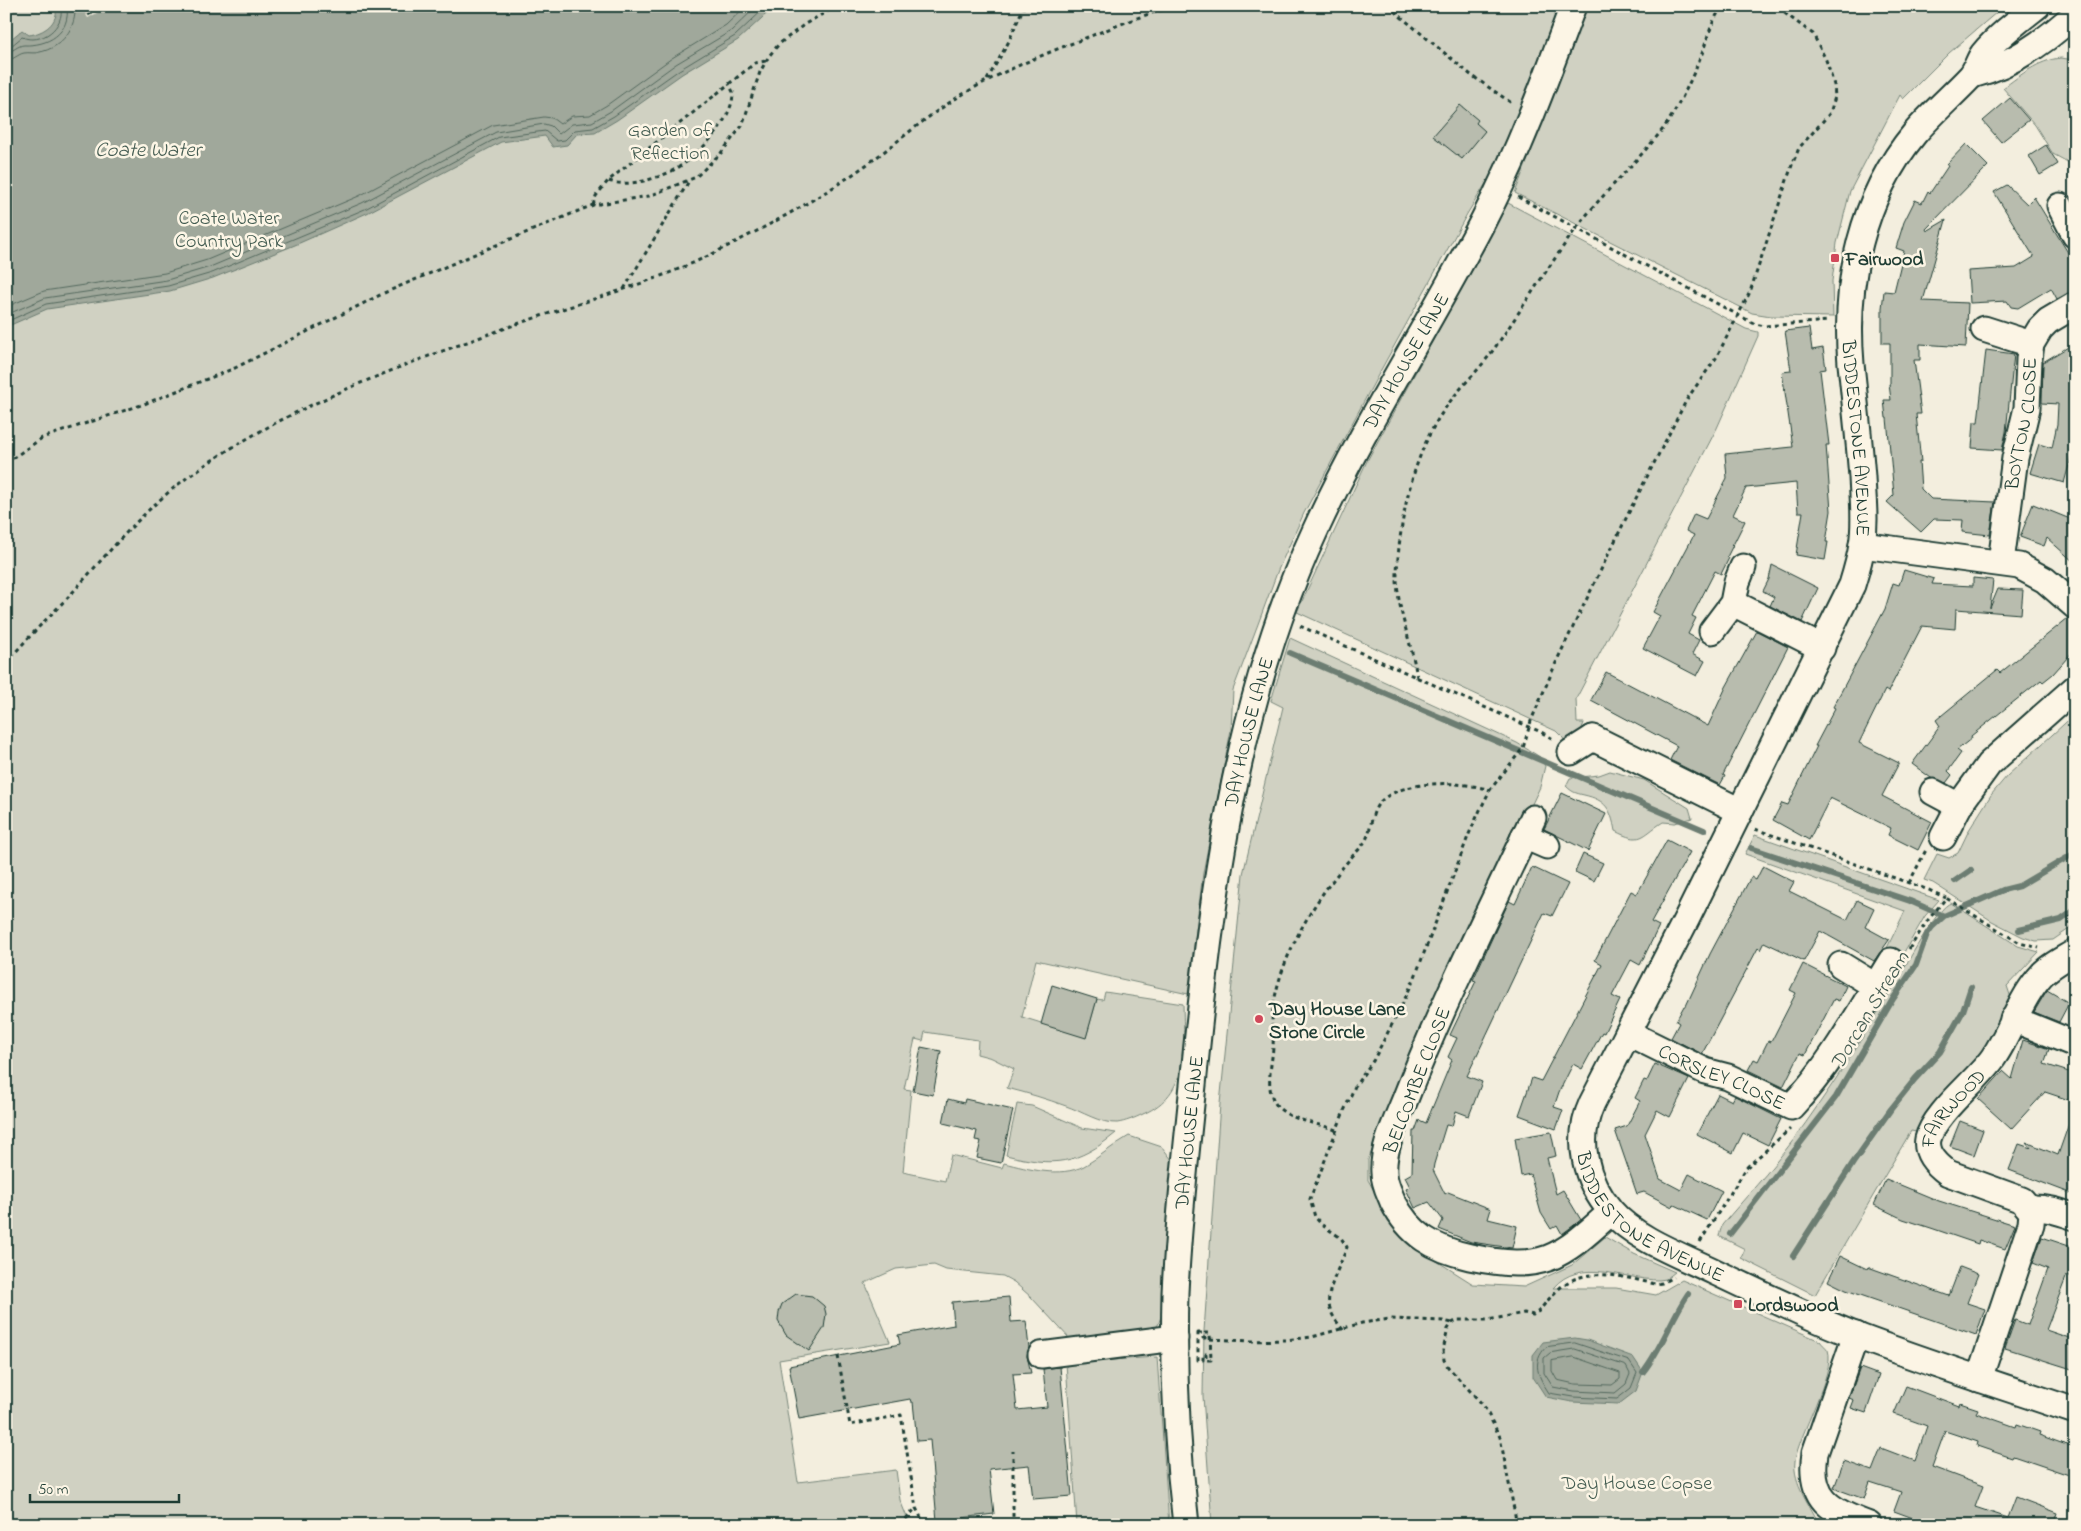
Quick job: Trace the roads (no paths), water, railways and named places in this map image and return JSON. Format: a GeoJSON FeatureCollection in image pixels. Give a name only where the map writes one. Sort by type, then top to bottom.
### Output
{"type":"FeatureCollection","features":[{"type":"Feature","properties":{"kind":"street","name":"DAY HOUSE LANE"},"geometry":{"type":"LineString","coordinates":[[1186,1525],[1178,1432],[1175,1338],[1180,1215],[1201,997],[1213,906],[1248,726],[1268,650],[1279,617],[1315,530],[1370,424],[1500,188],[1531,115],[1573,6]]}},
{"type":"Feature","properties":{"kind":"street","name":"BIDDESTONE AVENUE"},"geometry":{"type":"LineString","coordinates":[[1972,75],[1976,64],[1991,45],[2037,6]]}},
{"type":"Feature","properties":{"kind":"street","name":"BIDDESTONE AVENUE"},"geometry":{"type":"LineString","coordinates":[[2075,14],[2041,42],[1996,67],[1972,75],[1938,107],[1913,135],[1902,150],[1878,192],[1866,220],[1850,290],[1851,362],[1864,516],[1862,544],[1852,585],[1822,648],[1592,1102],[1584,1130],[1584,1151],[1589,1174],[1598,1194],[1612,1212],[1636,1232],[1798,1311],[1856,1336],[2075,1411]]}},
{"type":"Feature","properties":{"kind":"street"},"geometry":{"type":"LineString","coordinates":[[2060,206],[2075,234]]}},
{"type":"Feature","properties":{"kind":"street","name":"BOYTON CLOSE"},"geometry":{"type":"LineString","coordinates":[[2001,562],[2014,458],[2027,408],[2031,344],[2040,329],[2048,321],[2075,305]]}},
{"type":"Feature","properties":{"kind":"street"},"geometry":{"type":"LineString","coordinates":[[1984,328],[2031,344]]}},
{"type":"Feature","properties":{"kind":"street"},"geometry":{"type":"LineString","coordinates":[[1862,544],[2019,566],[2045,580],[2075,606]]}},
{"type":"Feature","properties":{"kind":"street"},"geometry":{"type":"LineString","coordinates":[[1712,632],[1733,603],[1737,582],[1743,567]]}},
{"type":"Feature","properties":{"kind":"street"},"geometry":{"type":"LineString","coordinates":[[1733,603],[1822,648]]}},
{"type":"Feature","properties":{"kind":"street"},"geometry":{"type":"LineString","coordinates":[[1943,837],[1959,806],[1989,764],[2075,688]]}},
{"type":"Feature","properties":{"kind":"street"},"geometry":{"type":"LineString","coordinates":[[1566,748],[1592,731],[1737,816]]}},
{"type":"Feature","properties":{"kind":"street"},"geometry":{"type":"LineString","coordinates":[[1932,792],[1959,806]]}},
{"type":"Feature","properties":{"kind":"street","name":"BELCOMBE CLOSE"},"geometry":{"type":"LineString","coordinates":[[1547,846],[1529,827],[1432,1032],[1385,1157],[1384,1173],[1387,1187],[1406,1224],[1425,1240],[1440,1248],[1462,1255],[1504,1263],[1530,1263],[1561,1253],[1612,1212]]}},
{"type":"Feature","properties":{"kind":"street","name":"FAIRWOOD"},"geometry":{"type":"LineString","coordinates":[[2030,1208],[2022,1200],[1948,1173],[1936,1162],[1928,1148],[1928,1140],[1933,1127],[1992,1059],[2013,1019],[2038,979],[2051,966],[2075,952]]}},
{"type":"Feature","properties":{"kind":"street","name":"CORSLEY CLOSE"},"geometry":{"type":"LineString","coordinates":[[1628,1033],[1705,1071],[1728,1077],[1791,1108],[1826,1066],[1891,961]]}},
{"type":"Feature","properties":{"kind":"street"},"geometry":{"type":"LineString","coordinates":[[1841,965],[1875,986]]}},
{"type":"Feature","properties":{"kind":"street"},"geometry":{"type":"LineString","coordinates":[[2013,1019],[2075,1044]]}},
{"type":"Feature","properties":{"kind":"street"},"geometry":{"type":"LineString","coordinates":[[1979,1379],[2032,1224],[2030,1208],[2054,1210],[2075,1217]]}},
{"type":"Feature","properties":{"kind":"street"},"geometry":{"type":"LineString","coordinates":[[1856,1336],[1815,1453],[1812,1468],[1814,1483],[1820,1497],[1832,1509],[1869,1525]]}},
{"type":"Feature","properties":{"kind":"street"},"geometry":{"type":"LineString","coordinates":[[1041,1355],[1175,1338]]}},
{"type":"Feature","properties":{"kind":"water","name":"Coate Water"},"geometry":{"type":"Polygon","coordinates":[[[56,6],[775,6],[738,40],[682,74],[617,120],[595,133],[577,134],[567,145],[553,147],[545,136],[501,142],[367,213],[213,278],[170,291],[47,309],[6,327],[6,43],[22,30],[29,35],[45,29],[53,22],[56,6]]]}},
{"type":"Feature","properties":{"kind":"water"},"geometry":{"type":"Polygon","coordinates":[[[1575,1338],[1587,1340],[1633,1357],[1643,1372],[1636,1391],[1619,1404],[1572,1402],[1546,1397],[1533,1377],[1533,1355],[1543,1342],[1575,1338]]]}},
{"type":"Feature","properties":{"kind":"waterway"},"geometry":{"type":"LineString","coordinates":[[1290,653],[1704,830]]}},
{"type":"Feature","properties":{"kind":"waterway"},"geometry":{"type":"LineString","coordinates":[[1751,848],[1910,901],[1944,916]]}},
{"type":"Feature","properties":{"kind":"waterway","name":"Dorcan Stream"},"geometry":{"type":"LineString","coordinates":[[1730,1234],[1836,1097],[1893,999],[1916,965],[1927,934],[1932,927],[1944,916],[2003,890],[2019,886],[2075,853]]}},
{"type":"Feature","properties":{"kind":"waterway"},"geometry":{"type":"LineString","coordinates":[[1955,881],[1971,870]]}},
{"type":"Feature","properties":{"kind":"waterway"},"geometry":{"type":"LineString","coordinates":[[2019,930],[2061,920],[2075,910]]}},
{"type":"Feature","properties":{"kind":"waterway"},"geometry":{"type":"LineString","coordinates":[[1793,1256],[1853,1163],[1891,1109],[1940,1052],[1963,1011],[1971,987]]}},
{"type":"Feature","properties":{"kind":"waterway","name":"Dorcan Stream"},"geometry":{"type":"LineString","coordinates":[[1643,1372],[1656,1353],[1688,1294]]}},
{"type":"Feature","properties":{"kind":"place","name":"Fairwood"},"geometry":{"type":"Point","coordinates":[1835,258]}},
{"type":"Feature","properties":{"kind":"place","name":"Day House Lane Stone Circle"},"geometry":{"type":"Point","coordinates":[1259,1019]}},
{"type":"Feature","properties":{"kind":"place","name":"Lordswood"},"geometry":{"type":"Point","coordinates":[1738,1304]}},
{"type":"Feature","properties":{"kind":"park label","name":"Garden of Reflection"},"geometry":{"type":"Point","coordinates":[670,140]}},
{"type":"Feature","properties":{"kind":"park label","name":"Coate Water Country Park"},"geometry":{"type":"Point","coordinates":[229,228]}},
{"type":"Feature","properties":{"kind":"park label","name":"Day House Copse"},"geometry":{"type":"Point","coordinates":[1637,1482]}}]}
